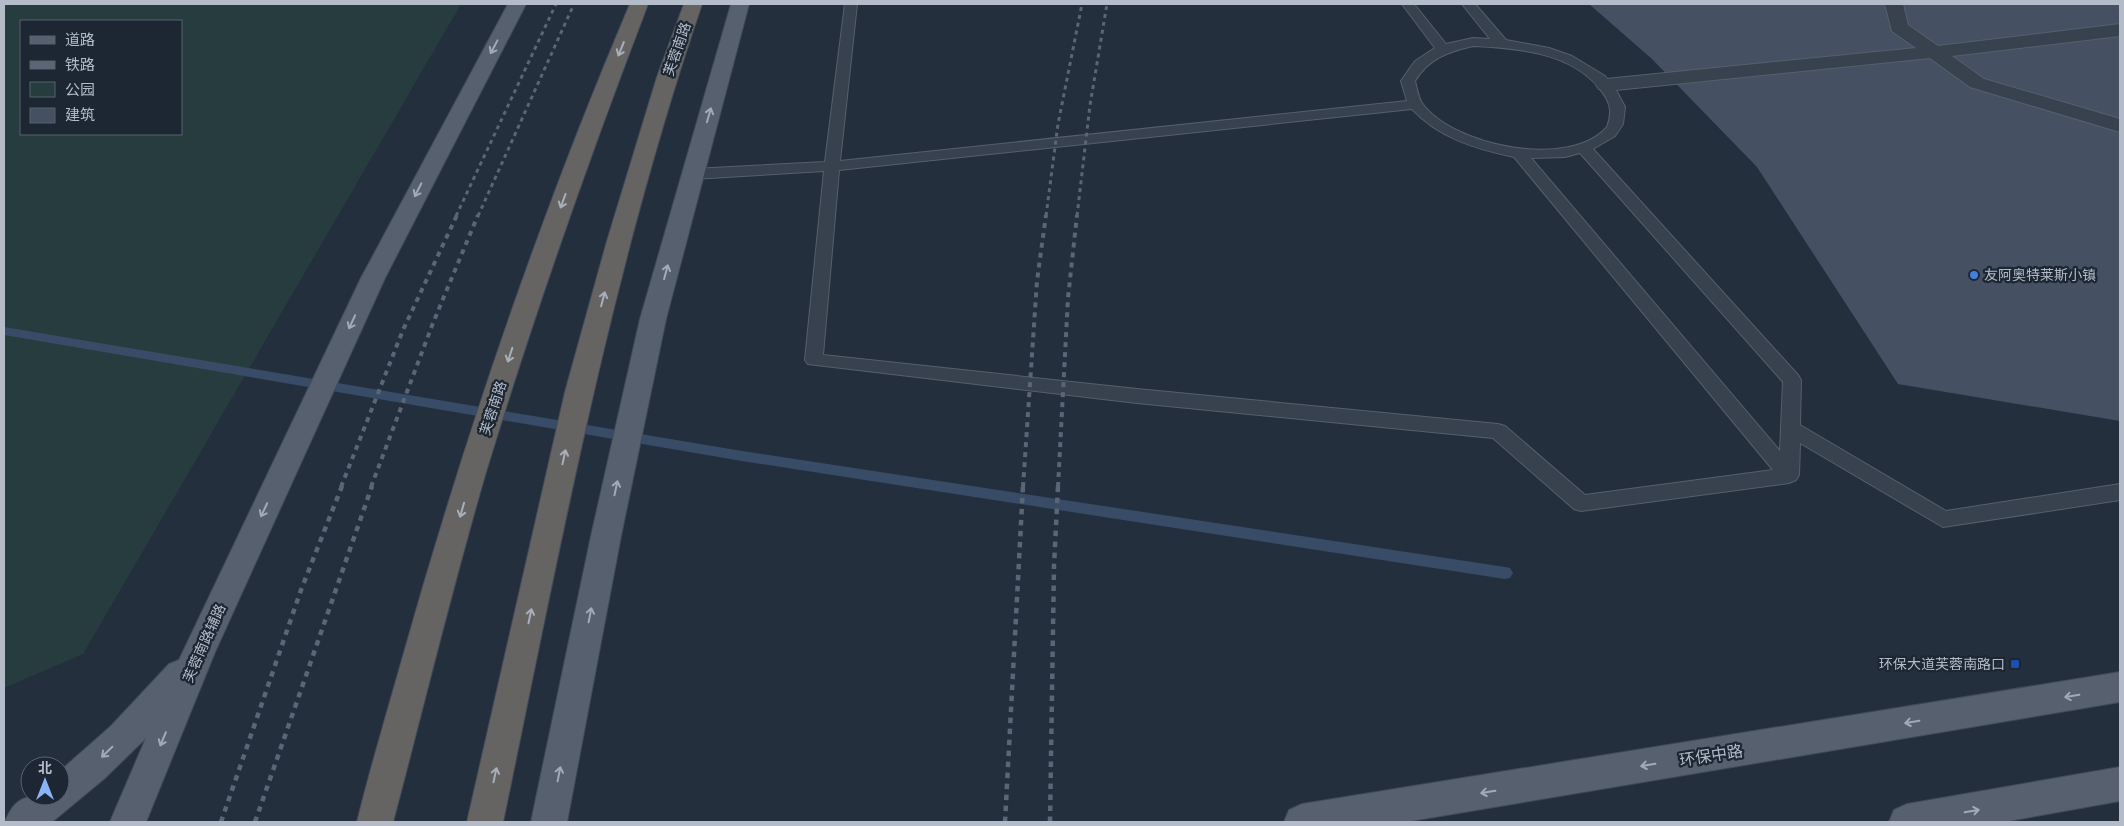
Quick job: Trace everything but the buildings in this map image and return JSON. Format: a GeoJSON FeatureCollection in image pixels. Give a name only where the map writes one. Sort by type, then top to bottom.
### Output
{"type":"FeatureCollection","features":[{"type":"Feature","properties":{"kind":"highway","name":"芙蓉南路"},"geometry":{"type":"LineString","coordinates":[[375,822],[472,474],[530,292],[601,99],[639,4]]}},
{"type":"Feature","properties":{"kind":"highway","name":"芙蓉南路"},"geometry":{"type":"LineString","coordinates":[[485,822],[578,392],[619,241],[667,77],[693,4]]}},
{"type":"Feature","properties":{"kind":"main road","name":"芙蓉南路辅路"},"geometry":{"type":"LineString","coordinates":[[128,822],[199,652],[373,278],[517,4]]}},
{"type":"Feature","properties":{"kind":"main road"},"geometry":{"type":"LineString","coordinates":[[549,822],[606,536],[653,318],[740,4]]}},
{"type":"Feature","properties":{"kind":"main road"},"geometry":{"type":"LineString","coordinates":[[70,786],[149,713],[199,652]]}},
{"type":"Feature","properties":{"kind":"main road","name":"环保中路"},"geometry":{"type":"LineString","coordinates":[[1302,822],[2120,687]]}},
{"type":"Feature","properties":{"kind":"main road"},"geometry":{"type":"LineString","coordinates":[[1907,822],[2120,784]]}},
{"type":"Feature","properties":{"kind":"main road"},"geometry":{"type":"LineString","coordinates":[[22,822],[44,806]]}},
{"type":"Feature","properties":{"kind":"street"},"geometry":{"type":"LineString","coordinates":[[1894,4],[1899,27],[1977,83],[2120,126]]}},
{"type":"Feature","properties":{"kind":"street"},"geometry":{"type":"LineString","coordinates":[[1606,85],[1934,52],[2120,30]]}},
{"type":"Feature","properties":{"kind":"lane"},"geometry":{"type":"LineString","coordinates":[[851,4],[832,166],[814,360],[1137,396],[1498,431],[1581,504],[1789,475]]}},
{"type":"Feature","properties":{"kind":"lane"},"geometry":{"type":"LineString","coordinates":[[1408,4],[1443,49]]}},
{"type":"Feature","properties":{"kind":"lane"},"geometry":{"type":"LineString","coordinates":[[1468,4],[1501,43]]}},
{"type":"Feature","properties":{"kind":"lane"},"geometry":{"type":"LineString","coordinates":[[1473,42],[1501,43],[1552,53],[1582,66],[1606,85],[1618,104],[1617,123],[1608,136],[1584,148],[1557,153],[1519,153],[1481,145],[1440,127],[1415,104],[1408,81],[1417,64],[1443,49],[1473,42]]}},
{"type":"Feature","properties":{"kind":"lane"},"geometry":{"type":"LineString","coordinates":[[693,174],[832,166],[1415,104]]}},
{"type":"Feature","properties":{"kind":"lane"},"geometry":{"type":"LineString","coordinates":[[1584,148],[1792,380],[1789,475]]}},
{"type":"Feature","properties":{"kind":"lane"},"geometry":{"type":"LineString","coordinates":[[1519,153],[1789,475]]}},
{"type":"Feature","properties":{"kind":"lane"},"geometry":{"type":"LineString","coordinates":[[1791,429],[1943,519],[2120,492]]}},
{"type":"Feature","properties":{"kind":"green space"},"geometry":{"type":"Polygon","coordinates":[[[4,4],[461,4],[83,654],[4,688],[4,4]]]}},
{"type":"Feature","properties":{"kind":"waterway"},"geometry":{"type":"LineString","coordinates":[[4,331],[742,456],[1505,573]]}},
{"type":"Feature","properties":{"kind":"railway"},"geometry":{"type":"LineString","coordinates":[[456,216],[556,4]]}},
{"type":"Feature","properties":{"kind":"railway"},"geometry":{"type":"LineString","coordinates":[[478,216],[574,4]]}},
{"type":"Feature","properties":{"kind":"railway"},"geometry":{"type":"LineString","coordinates":[[1046,216],[1058,124],[1082,4]]}},
{"type":"Feature","properties":{"kind":"railway"},"geometry":{"type":"LineString","coordinates":[[1077,216],[1090,105],[1107,4]]}},
{"type":"Feature","properties":{"kind":"railway"},"geometry":{"type":"LineString","coordinates":[[341,487],[403,330],[457,215]]}},
{"type":"Feature","properties":{"kind":"railway"},"geometry":{"type":"LineString","coordinates":[[371,487],[433,323],[478,215]]}},
{"type":"Feature","properties":{"kind":"railway"},"geometry":{"type":"LineString","coordinates":[[1023,487],[1037,281],[1046,215]]}},
{"type":"Feature","properties":{"kind":"railway"},"geometry":{"type":"LineString","coordinates":[[1058,487],[1068,298],[1077,215]]}},
{"type":"Feature","properties":{"kind":"railway"},"geometry":{"type":"LineString","coordinates":[[221,822],[301,590],[342,486]]}},
{"type":"Feature","properties":{"kind":"railway"},"geometry":{"type":"LineString","coordinates":[[255,822],[372,486]]}},
{"type":"Feature","properties":{"kind":"railway"},"geometry":{"type":"LineString","coordinates":[[1005,822],[1023,486]]}},
{"type":"Feature","properties":{"kind":"railway"},"geometry":{"type":"LineString","coordinates":[[1050,822],[1054,566],[1058,486]]}},
{"type":"Feature","properties":{"kind":"place","name":"友阿奥特莱斯小镇"},"geometry":{"type":"Point","coordinates":[1974,275]}},
{"type":"Feature","properties":{"kind":"place","name":"环保大道芙蓉南路口"},"geometry":{"type":"Point","coordinates":[2015,664]}}]}
